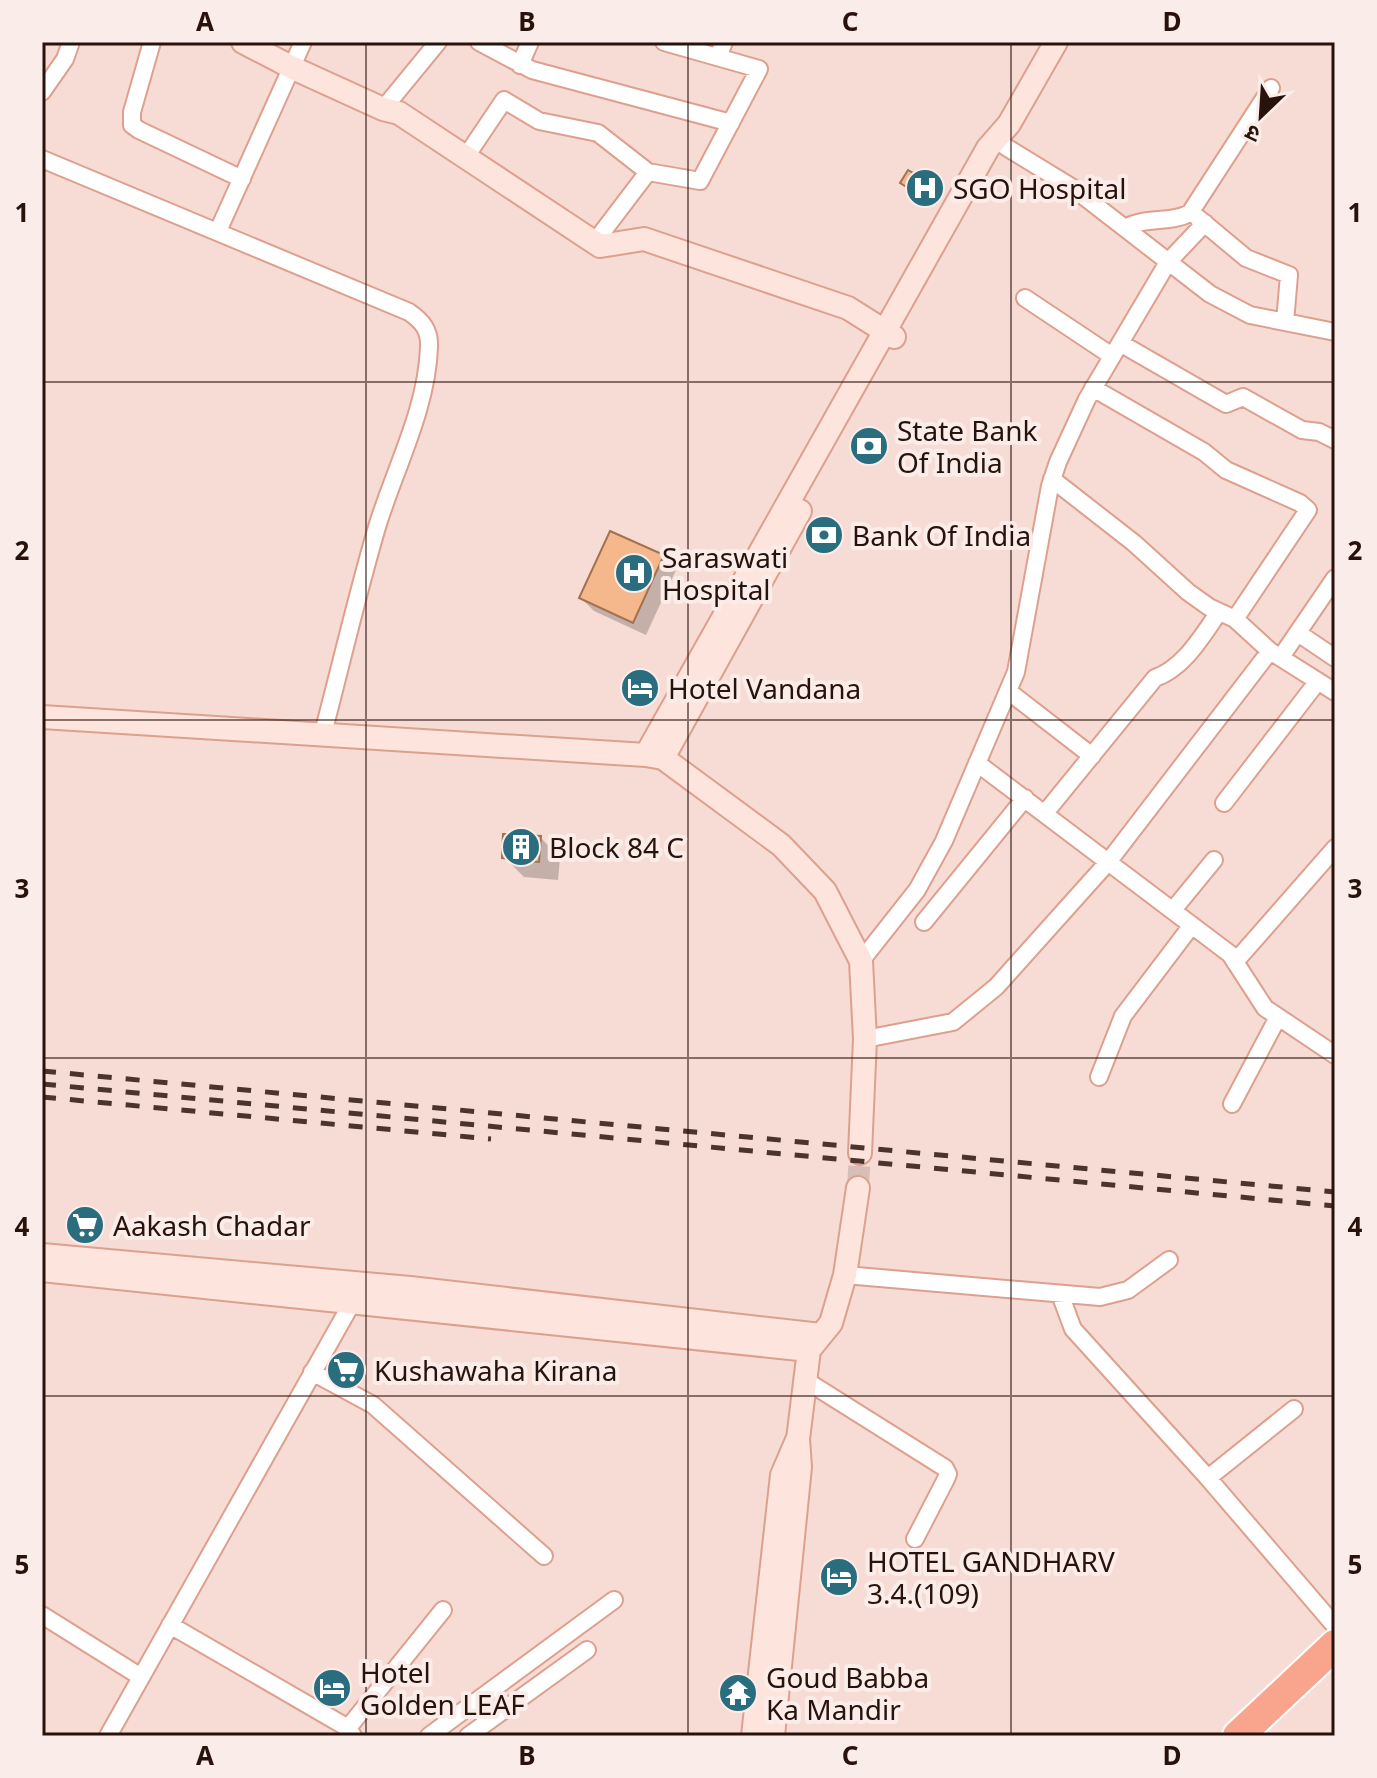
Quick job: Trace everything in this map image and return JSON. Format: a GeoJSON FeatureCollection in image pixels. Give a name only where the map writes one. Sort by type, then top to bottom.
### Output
{"type":"FeatureCollection","features":[{"type":"Feature","properties":{"kind":"highway"},"geometry":{"type":"LineString","coordinates":[[1238,1736],[1335,1645]]}},
{"type":"Feature","properties":{"kind":"main road"},"geometry":{"type":"LineString","coordinates":[[243,42],[383,109],[399,113],[600,246],[644,239],[848,308],[890,334]]}},
{"type":"Feature","properties":{"kind":"main road"},"geometry":{"type":"LineString","coordinates":[[654,756],[890,334],[988,148],[1009,124],[1056,42]]}},
{"type":"Feature","properties":{"kind":"main road"},"geometry":{"type":"LineString","coordinates":[[890,334],[1006,147],[1009,124]]}},
{"type":"Feature","properties":{"kind":"main road"},"geometry":{"type":"LineString","coordinates":[[42,717],[654,756],[781,845],[825,891],[861,961],[865,1039],[860,1153]]}},
{"type":"Feature","properties":{"kind":"main road"},"geometry":{"type":"LineString","coordinates":[[773,1736],[800,1467],[798,1439],[805,1380],[815,1343],[831,1323],[845,1275],[858,1188]]}},
{"type":"Feature","properties":{"kind":"main road"},"geometry":{"type":"LineString","coordinates":[[42,1255],[410,1288],[815,1343]]}},
{"type":"Feature","properties":{"kind":"main road"},"geometry":{"type":"LineString","coordinates":[[42,1270],[815,1343]]}},
{"type":"Feature","properties":{"kind":"main road"},"geometry":{"type":"LineString","coordinates":[[753,1736],[782,1475],[798,1439]]}},
{"type":"Feature","properties":{"kind":"street"},"geometry":{"type":"LineString","coordinates":[[42,92],[65,59],[71,42]]}},
{"type":"Feature","properties":{"kind":"street"},"geometry":{"type":"LineString","coordinates":[[152,42],[132,112],[132,125],[242,179]]}},
{"type":"Feature","properties":{"kind":"street"},"geometry":{"type":"LineString","coordinates":[[218,231],[303,42]]}},
{"type":"Feature","properties":{"kind":"street"},"geometry":{"type":"LineString","coordinates":[[383,109],[438,42]]}},
{"type":"Feature","properties":{"kind":"street"},"geometry":{"type":"LineString","coordinates":[[479,42],[532,70],[731,123]]}},
{"type":"Feature","properties":{"kind":"street"},"geometry":{"type":"LineString","coordinates":[[520,65],[530,42]]}},
{"type":"Feature","properties":{"kind":"street"},"geometry":{"type":"LineString","coordinates":[[465,158],[504,100],[539,121],[598,133],[648,172],[700,181],[759,69],[721,50],[664,42]]}},
{"type":"Feature","properties":{"kind":"street"},"geometry":{"type":"LineString","coordinates":[[1125,228],[1139,220],[1181,218],[1190,213],[1271,88]]}},
{"type":"Feature","properties":{"kind":"street"},"geometry":{"type":"LineString","coordinates":[[1006,147],[1073,188],[1210,294],[1250,315],[1335,332]]}},
{"type":"Feature","properties":{"kind":"street"},"geometry":{"type":"LineString","coordinates":[[42,159],[409,312],[421,320],[428,332],[425,384],[378,526],[323,733]]}},
{"type":"Feature","properties":{"kind":"street"},"geometry":{"type":"LineString","coordinates":[[594,243],[648,172]]}},
{"type":"Feature","properties":{"kind":"street"},"geometry":{"type":"LineString","coordinates":[[1190,213],[1246,258],[1289,275],[1285,322]]}},
{"type":"Feature","properties":{"kind":"street"},"geometry":{"type":"LineString","coordinates":[[861,961],[917,890],[944,841],[1008,691],[1018,663],[1052,479],[1058,462],[1093,388],[1168,262],[1205,223]]}},
{"type":"Feature","properties":{"kind":"street"},"geometry":{"type":"LineString","coordinates":[[1025,298],[1116,350],[1226,404],[1243,397],[1302,430],[1319,432],[1335,440]]}},
{"type":"Feature","properties":{"kind":"street"},"geometry":{"type":"LineString","coordinates":[[1045,813],[1155,678],[1169,674],[1227,616],[1308,510],[1300,503],[1226,470],[1204,452],[1093,388]]}},
{"type":"Feature","properties":{"kind":"street"},"geometry":{"type":"LineString","coordinates":[[1052,479],[1134,543],[1188,592],[1335,692]]}},
{"type":"Feature","properties":{"kind":"street"},"geometry":{"type":"LineString","coordinates":[[865,1039],[953,1022],[996,987],[1109,861],[1275,654],[1298,633],[1335,578]]}},
{"type":"Feature","properties":{"kind":"street"},"geometry":{"type":"LineString","coordinates":[[1298,633],[1335,658]]}},
{"type":"Feature","properties":{"kind":"street"},"geometry":{"type":"LineString","coordinates":[[1224,803],[1318,681]]}},
{"type":"Feature","properties":{"kind":"street"},"geometry":{"type":"LineString","coordinates":[[1008,691],[1092,756]]}},
{"type":"Feature","properties":{"kind":"street"},"geometry":{"type":"LineString","coordinates":[[977,763],[1230,954],[1265,1008],[1335,1055]]}},
{"type":"Feature","properties":{"kind":"street"},"geometry":{"type":"LineString","coordinates":[[924,922],[1025,798]]}},
{"type":"Feature","properties":{"kind":"street"},"geometry":{"type":"LineString","coordinates":[[1235,962],[1335,848]]}},
{"type":"Feature","properties":{"kind":"street"},"geometry":{"type":"LineString","coordinates":[[1173,910],[1214,860]]}},
{"type":"Feature","properties":{"kind":"street"},"geometry":{"type":"LineString","coordinates":[[1099,1077],[1123,1016],[1192,925]]}},
{"type":"Feature","properties":{"kind":"street"},"geometry":{"type":"LineString","coordinates":[[1232,1104],[1278,1017]]}},
{"type":"Feature","properties":{"kind":"street"},"geometry":{"type":"LineString","coordinates":[[845,1275],[1100,1297],[1121,1294],[1169,1260]]}},
{"type":"Feature","properties":{"kind":"street"},"geometry":{"type":"LineString","coordinates":[[1060,1294],[1073,1329],[1208,1478],[1335,1626]]}},
{"type":"Feature","properties":{"kind":"street"},"geometry":{"type":"LineString","coordinates":[[108,1736],[353,1301]]}},
{"type":"Feature","properties":{"kind":"street"},"geometry":{"type":"LineString","coordinates":[[312,1372],[373,1405],[544,1556]]}},
{"type":"Feature","properties":{"kind":"street"},"geometry":{"type":"LineString","coordinates":[[805,1380],[945,1468],[948,1474],[946,1479],[915,1539]]}},
{"type":"Feature","properties":{"kind":"street"},"geometry":{"type":"LineString","coordinates":[[1208,1478],[1294,1409]]}},
{"type":"Feature","properties":{"kind":"street"},"geometry":{"type":"LineString","coordinates":[[438,1734],[614,1600]]}},
{"type":"Feature","properties":{"kind":"street"},"geometry":{"type":"LineString","coordinates":[[170,1625],[351,1732],[443,1610]]}},
{"type":"Feature","properties":{"kind":"street"},"geometry":{"type":"LineString","coordinates":[[42,1615],[141,1677]]}},
{"type":"Feature","properties":{"kind":"street"},"geometry":{"type":"LineString","coordinates":[[468,1736],[587,1650]]}},
{"type":"Feature","properties":{"kind":"building"},"geometry":{"type":"Polygon","coordinates":[[[908,170],[938,187],[930,201],[900,183],[908,170]]]}},
{"type":"Feature","properties":{"kind":"building"},"geometry":{"type":"Polygon","coordinates":[[[610,531],[664,555],[633,623],[579,598],[610,531]]]}},
{"type":"Feature","properties":{"kind":"building","name":"Block 84 C"},"geometry":{"type":"Polygon","coordinates":[[[503,834],[541,836],[539,862],[502,858],[503,834]]]}},
{"type":"Feature","properties":{"kind":"tunnel"},"geometry":{"type":"LineString","coordinates":[[858,1188],[860,1153]]}},
{"type":"Feature","properties":{"kind":"railway"},"geometry":{"type":"LineString","coordinates":[[42,1071],[1335,1192]]}},
{"type":"Feature","properties":{"kind":"railway"},"geometry":{"type":"LineString","coordinates":[[42,1084],[1335,1206]]}},
{"type":"Feature","properties":{"kind":"railway"},"geometry":{"type":"LineString","coordinates":[[42,1097],[491,1139]]}},
{"type":"Feature","properties":{"kind":"place","name":"SGO Hospital"},"geometry":{"type":"Point","coordinates":[925,188]}},
{"type":"Feature","properties":{"kind":"place","name":"State Bank Of India"},"geometry":{"type":"Point","coordinates":[869,446]}},
{"type":"Feature","properties":{"kind":"place","name":"Bank Of India"},"geometry":{"type":"Point","coordinates":[824,535]}},
{"type":"Feature","properties":{"kind":"place","name":"Saraswati Hospital"},"geometry":{"type":"Point","coordinates":[634,573]}},
{"type":"Feature","properties":{"kind":"place","name":"Hotel Vandana"},"geometry":{"type":"Point","coordinates":[640,688]}},
{"type":"Feature","properties":{"kind":"place","name":"Block 84 C"},"geometry":{"type":"Point","coordinates":[521,847]}},
{"type":"Feature","properties":{"kind":"place","name":"Aakash Chadar"},"geometry":{"type":"Point","coordinates":[85,1225]}},
{"type":"Feature","properties":{"kind":"place","name":"Kushawaha Kirana"},"geometry":{"type":"Point","coordinates":[346,1370]}},
{"type":"Feature","properties":{"kind":"place","name":"HOTEL GANDHARV 3.4.(109)"},"geometry":{"type":"Point","coordinates":[839,1577]}},
{"type":"Feature","properties":{"kind":"place","name":"Hotel Golden LEAF"},"geometry":{"type":"Point","coordinates":[332,1688]}},
{"type":"Feature","properties":{"kind":"place","name":"Goud Babba Ka Mandir"},"geometry":{"type":"Point","coordinates":[738,1693]}}]}
